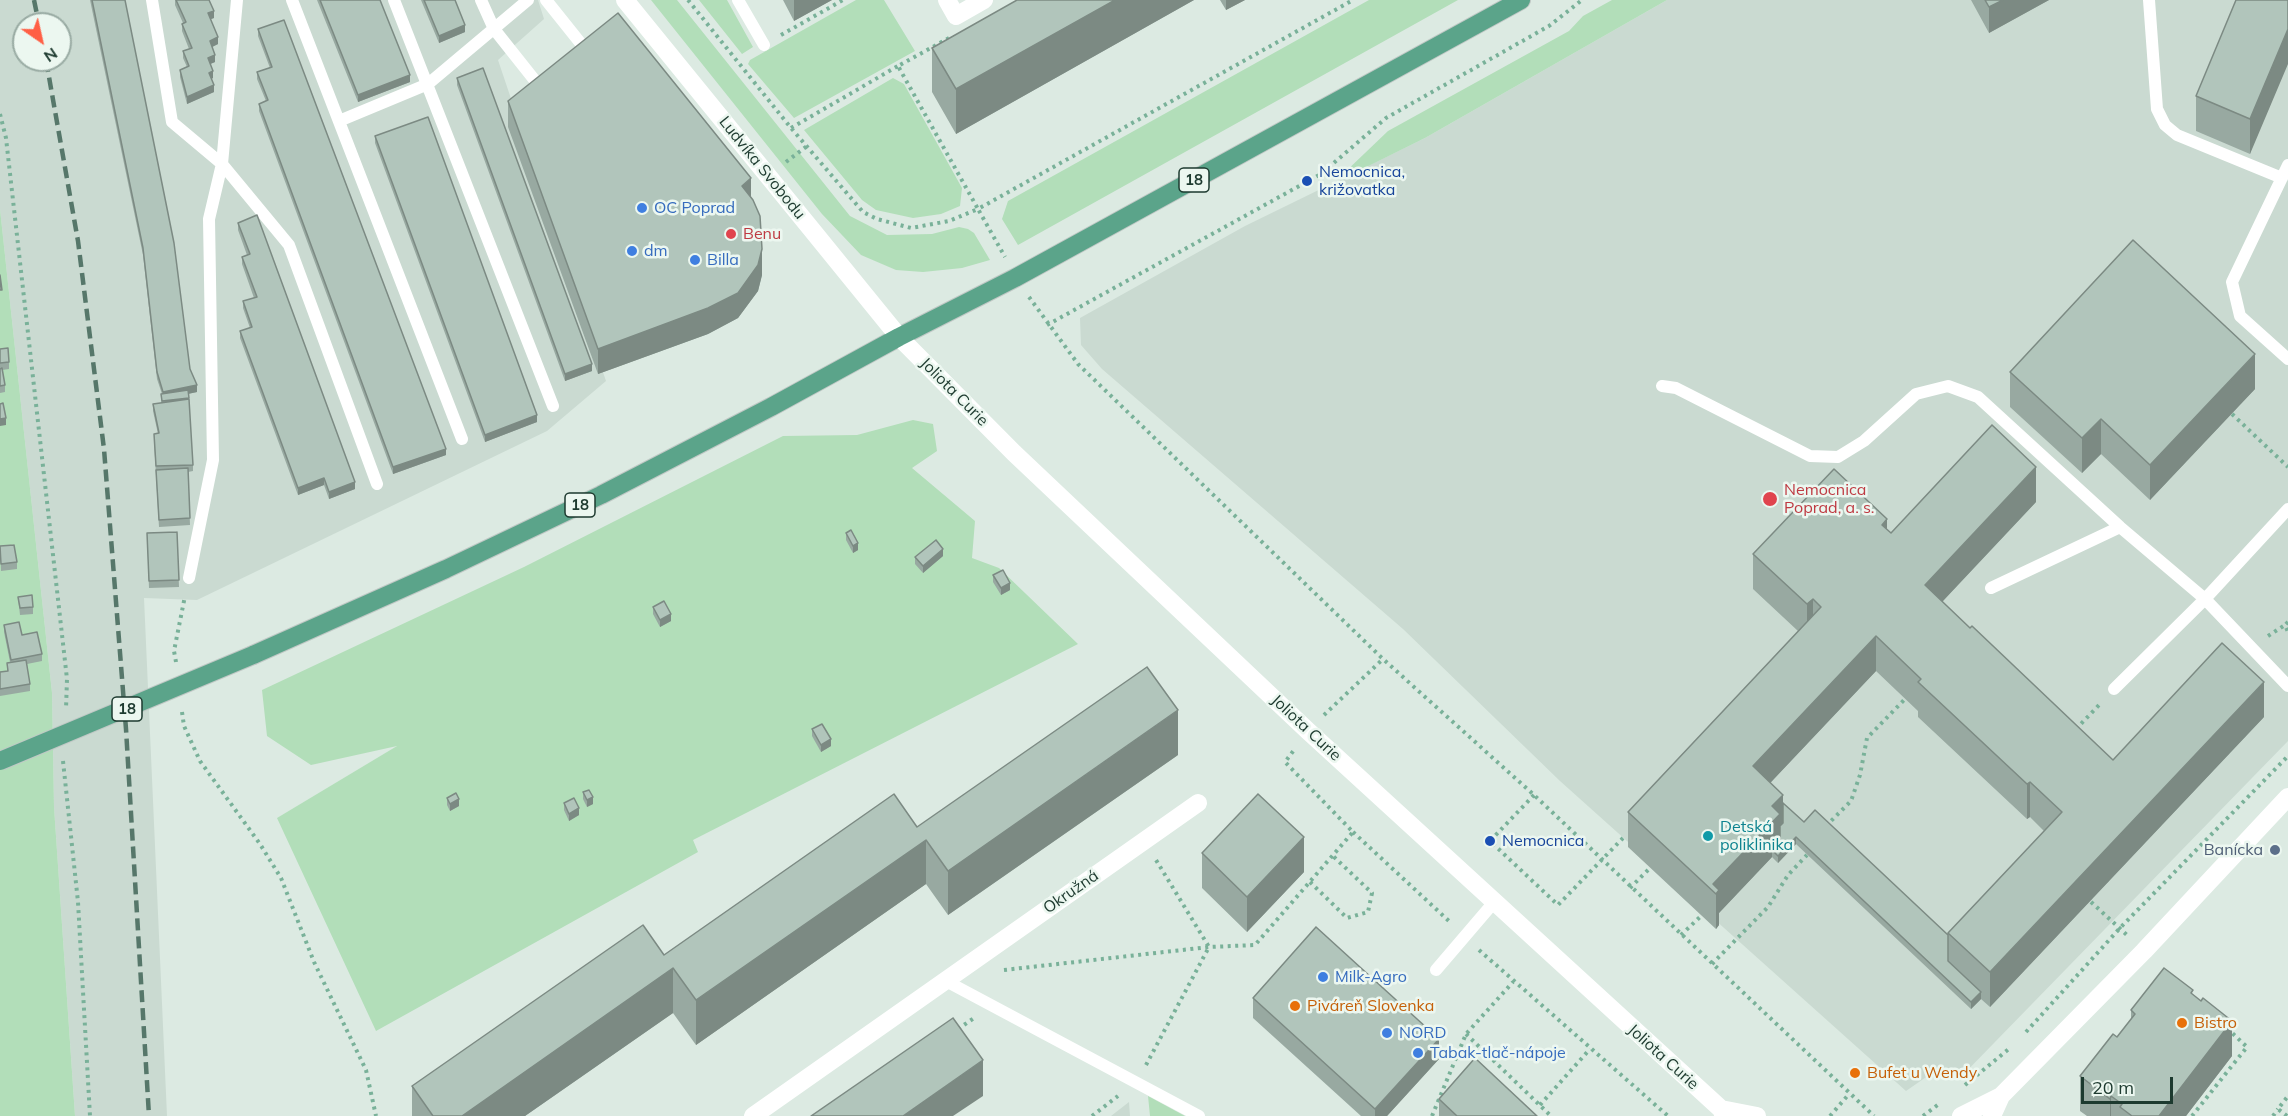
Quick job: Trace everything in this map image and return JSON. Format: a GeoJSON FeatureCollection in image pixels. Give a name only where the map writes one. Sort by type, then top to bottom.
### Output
{"type":"FeatureCollection","features":[{"type":"Feature","properties":{"kind":"main road","name":"18"},"geometry":{"type":"LineString","coordinates":[[0,761],[253,655],[446,569],[601,495],[771,407],[899,337],[1016,278],[1521,0]]}},
{"type":"Feature","properties":{"kind":"street","name":"Ludvíka Svobodu"},"geometry":{"type":"LineString","coordinates":[[625,0],[899,337]]}},
{"type":"Feature","properties":{"kind":"street"},"geometry":{"type":"LineString","coordinates":[[946,0],[956,16],[984,0]]}},
{"type":"Feature","properties":{"kind":"street","name":"Joliota Curie"},"geometry":{"type":"LineString","coordinates":[[899,337],[1014,453],[1308,731],[1723,1113],[1757,1116]]}},
{"type":"Feature","properties":{"kind":"street"},"geometry":{"type":"LineString","coordinates":[[1992,1116],[2001,1096],[2145,951],[2288,797]]}},
{"type":"Feature","properties":{"kind":"street","name":"Okružná"},"geometry":{"type":"LineString","coordinates":[[753,1116],[1198,803]]}},
{"type":"Feature","properties":{"kind":"street"},"geometry":{"type":"LineString","coordinates":[[1961,1116],[1969,1109],[2001,1096]]}},
{"type":"Feature","properties":{"kind":"lane"},"geometry":{"type":"LineString","coordinates":[[152,0],[172,122],[222,164],[289,245],[377,484]]}},
{"type":"Feature","properties":{"kind":"lane"},"geometry":{"type":"LineString","coordinates":[[189,578],[213,460],[209,219],[222,164],[237,0]]}},
{"type":"Feature","properties":{"kind":"lane"},"geometry":{"type":"LineString","coordinates":[[292,0],[462,439]]}},
{"type":"Feature","properties":{"kind":"lane"},"geometry":{"type":"LineString","coordinates":[[394,0],[553,406]]}},
{"type":"Feature","properties":{"kind":"lane"},"geometry":{"type":"LineString","coordinates":[[481,0],[494,29],[547,96]]}},
{"type":"Feature","properties":{"kind":"lane"},"geometry":{"type":"LineString","coordinates":[[339,121],[428,84],[528,0]]}},
{"type":"Feature","properties":{"kind":"lane"},"geometry":{"type":"LineString","coordinates":[[546,0],[600,68]]}},
{"type":"Feature","properties":{"kind":"lane"},"geometry":{"type":"LineString","coordinates":[[738,0],[764,45]]}},
{"type":"Feature","properties":{"kind":"lane"},"geometry":{"type":"LineString","coordinates":[[2149,0],[2157,109],[2164,125],[2177,135],[2282,178]]}},
{"type":"Feature","properties":{"kind":"lane"},"geometry":{"type":"LineString","coordinates":[[2288,165],[2232,282],[2240,316],[2288,359]]}},
{"type":"Feature","properties":{"kind":"lane"},"geometry":{"type":"LineString","coordinates":[[1662,386],[1676,388],[1810,456],[1838,457],[1864,441],[1916,394],[1948,386],[1978,397],[2120,528],[2205,600],[2288,686]]}},
{"type":"Feature","properties":{"kind":"lane"},"geometry":{"type":"LineString","coordinates":[[2114,689],[2205,600],[2288,509]]}},
{"type":"Feature","properties":{"kind":"lane"},"geometry":{"type":"LineString","coordinates":[[1991,588],[2120,528]]}},
{"type":"Feature","properties":{"kind":"lane"},"geometry":{"type":"LineString","coordinates":[[1436,970],[1495,901]]}},
{"type":"Feature","properties":{"kind":"lane"},"geometry":{"type":"LineString","coordinates":[[944,980],[1199,1116]]}},
{"type":"Feature","properties":{"kind":"path"},"geometry":{"type":"LineString","coordinates":[[688,0],[791,128],[863,212],[877,219],[911,228],[949,221],[978,209],[1353,0]]}},
{"type":"Feature","properties":{"kind":"path"},"geometry":{"type":"LineString","coordinates":[[764,45],[843,0]]}},
{"type":"Feature","properties":{"kind":"path"},"geometry":{"type":"LineString","coordinates":[[1047,325],[1321,174],[1386,118],[1549,26],[1582,0]]}},
{"type":"Feature","properties":{"kind":"path"},"geometry":{"type":"LineString","coordinates":[[791,128],[958,33]]}},
{"type":"Feature","properties":{"kind":"path"},"geometry":{"type":"LineString","coordinates":[[898,66],[1016,278],[1047,325],[1078,364],[1383,658],[1534,795],[1874,1116]]}},
{"type":"Feature","properties":{"kind":"path"},"geometry":{"type":"LineString","coordinates":[[0,114],[6,138],[65,656],[66,715]]}},
{"type":"Feature","properties":{"kind":"path"},"geometry":{"type":"LineString","coordinates":[[2232,414],[2288,467]]}},
{"type":"Feature","properties":{"kind":"path"},"geometry":{"type":"LineString","coordinates":[[177,672],[174,651],[189,578]]}},
{"type":"Feature","properties":{"kind":"path"},"geometry":{"type":"LineString","coordinates":[[2288,622],[2285,625],[2288,632]]}},
{"type":"Feature","properties":{"kind":"path"},"geometry":{"type":"LineString","coordinates":[[1383,658],[1308,731],[1285,762],[1353,832],[1513,982],[1668,1116]]}},
{"type":"Feature","properties":{"kind":"path"},"geometry":{"type":"LineString","coordinates":[[2068,737],[2114,689]]}},
{"type":"Feature","properties":{"kind":"path"},"geometry":{"type":"LineString","coordinates":[[1826,826],[1851,801],[1867,738],[1905,699]]}},
{"type":"Feature","properties":{"kind":"path"},"geometry":{"type":"LineString","coordinates":[[181,704],[184,726],[200,762],[260,844],[280,878],[314,962],[366,1070],[376,1116]]}},
{"type":"Feature","properties":{"kind":"path"},"geometry":{"type":"LineString","coordinates":[[64,750],[78,902],[90,1116]]}},
{"type":"Feature","properties":{"kind":"path"},"geometry":{"type":"LineString","coordinates":[[2024,1034],[2120,928],[2288,756]]}},
{"type":"Feature","properties":{"kind":"path"},"geometry":{"type":"LineString","coordinates":[[1534,795],[1490,841],[1558,905],[1623,838]]}},
{"type":"Feature","properties":{"kind":"path"},"geometry":{"type":"LineString","coordinates":[[1000,971],[1209,947],[1256,945],[1353,832]]}},
{"type":"Feature","properties":{"kind":"path"},"geometry":{"type":"LineString","coordinates":[[1144,841],[1209,947]]}},
{"type":"Feature","properties":{"kind":"path"},"geometry":{"type":"LineString","coordinates":[[1712,964],[1760,915],[1788,875],[1807,855]]}},
{"type":"Feature","properties":{"kind":"path"},"geometry":{"type":"LineString","coordinates":[[1310,882],[1347,918],[1368,912],[1372,893],[1333,856]]}},
{"type":"Feature","properties":{"kind":"path"},"geometry":{"type":"LineString","coordinates":[[1630,888],[1650,868]]}},
{"type":"Feature","properties":{"kind":"path"},"geometry":{"type":"LineString","coordinates":[[2091,902],[2145,951]]}},
{"type":"Feature","properties":{"kind":"path"},"geometry":{"type":"LineString","coordinates":[[1681,935],[1701,916]]}},
{"type":"Feature","properties":{"kind":"path"},"geometry":{"type":"LineString","coordinates":[[1092,1116],[1138,1082],[1209,947]]}},
{"type":"Feature","properties":{"kind":"path"},"geometry":{"type":"LineString","coordinates":[[1432,1116],[1466,1034],[1513,982]]}},
{"type":"Feature","properties":{"kind":"path"},"geometry":{"type":"LineString","coordinates":[[953,1032],[992,1006]]}},
{"type":"Feature","properties":{"kind":"path"},"geometry":{"type":"LineString","coordinates":[[2192,1116],[2247,1047],[2222,1023]]}},
{"type":"Feature","properties":{"kind":"path"},"geometry":{"type":"LineString","coordinates":[[1466,1034],[1551,1116]]}},
{"type":"Feature","properties":{"kind":"path"},"geometry":{"type":"LineString","coordinates":[[1962,1087],[2016,1043]]}},
{"type":"Feature","properties":{"kind":"path"},"geometry":{"type":"LineString","coordinates":[[1539,1105],[1590,1049]]}},
{"type":"Feature","properties":{"kind":"path"},"geometry":{"type":"LineString","coordinates":[[1830,1116],[1849,1094]]}},
{"type":"Feature","properties":{"kind":"path"},"geometry":{"type":"LineString","coordinates":[[2273,1116],[2288,1096]]}},
{"type":"Feature","properties":{"kind":"path"},"geometry":{"type":"LineString","coordinates":[[1923,1116],[1948,1097]]}},
{"type":"Feature","properties":{"kind":"path"},"geometry":{"type":"LineString","coordinates":[[2278,1109],[2287,1116]]}},
{"type":"Feature","properties":{"kind":"shaded area"},"geometry":{"type":"Polygon","coordinates":[[[0,0],[538,0],[544,19],[498,60],[606,381],[547,431],[197,600],[144,598],[167,1116],[75,1116],[54,807],[52,693],[0,209],[0,0]]]}},
{"type":"Feature","properties":{"kind":"shaded area","name":"Nemocnica Poprad, a. s."},"geometry":{"type":"Polygon","coordinates":[[[1667,0],[2288,0],[2288,741],[1958,1080],[1932,1073],[1906,1091],[1560,781],[1403,629],[1102,369],[1081,345],[1080,318],[1245,226],[1425,138],[1667,0]]]}},
{"type":"Feature","properties":{"kind":"shaded area"},"geometry":{"type":"Polygon","coordinates":[[[1129,1102],[1130,1116],[1111,1116],[1129,1102]]]}},
{"type":"Feature","properties":{"kind":"green space"},"geometry":{"type":"Polygon","coordinates":[[[651,0],[677,0],[850,216],[887,235],[932,234],[959,227],[968,229],[974,233],[990,260],[962,268],[923,272],[896,270],[861,255],[822,214],[651,0]]]}},
{"type":"Feature","properties":{"kind":"green space"},"geometry":{"type":"Polygon","coordinates":[[[699,0],[727,0],[753,47],[742,54],[699,0]]]}},
{"type":"Feature","properties":{"kind":"green space"},"geometry":{"type":"Polygon","coordinates":[[[856,0],[884,0],[915,51],[794,118],[748,64],[750,60],[856,0]]]}},
{"type":"Feature","properties":{"kind":"green space"},"geometry":{"type":"Polygon","coordinates":[[[1369,0],[1458,0],[1018,245],[1002,219],[1008,201],[1369,0]]]}},
{"type":"Feature","properties":{"kind":"green space"},"geometry":{"type":"Polygon","coordinates":[[[1612,0],[1667,0],[1425,138],[1342,179],[1342,175],[1388,131],[1569,31],[1583,16],[1612,0]]]}},
{"type":"Feature","properties":{"kind":"green space"},"geometry":{"type":"Polygon","coordinates":[[[893,78],[904,84],[962,188],[960,206],[941,214],[913,218],[876,210],[862,200],[804,130],[893,78]]]}},
{"type":"Feature","properties":{"kind":"green space"},"geometry":{"type":"Polygon","coordinates":[[[0,209],[52,693],[54,807],[75,1116],[0,1116],[0,209]]]}},
{"type":"Feature","properties":{"kind":"green space"},"geometry":{"type":"Polygon","coordinates":[[[913,420],[933,424],[937,451],[912,468],[975,521],[972,558],[999,568],[1078,644],[693,840],[698,852],[376,1031],[277,818],[397,746],[311,765],[267,736],[262,690],[524,567],[783,436],[857,435],[913,420]]]}},
{"type":"Feature","properties":{"kind":"green space"},"geometry":{"type":"Polygon","coordinates":[[[1148,1096],[1185,1116],[1150,1116],[1148,1096]]]}},
{"type":"Feature","properties":{"kind":"building"},"geometry":{"type":"Polygon","coordinates":[[[92,0],[125,0],[174,243],[190,369],[197,385],[163,392],[157,372],[143,248],[92,0]]]}},
{"type":"Feature","properties":{"kind":"building"},"geometry":{"type":"Polygon","coordinates":[[[176,0],[209,0],[214,11],[208,13],[218,37],[210,41],[215,55],[208,58],[213,71],[209,73],[214,85],[187,97],[180,70],[189,66],[183,51],[192,48],[182,24],[186,22],[176,0]]]}},
{"type":"Feature","properties":{"kind":"building"},"geometry":{"type":"Polygon","coordinates":[[[320,0],[380,0],[410,75],[358,95],[320,0]]]}},
{"type":"Feature","properties":{"kind":"building"},"geometry":{"type":"Polygon","coordinates":[[[424,0],[455,0],[465,25],[439,36],[424,0]]]}},
{"type":"Feature","properties":{"kind":"building"},"geometry":{"type":"Polygon","coordinates":[[[1017,0],[1115,0],[956,89],[932,48],[1017,0]]]}},
{"type":"Feature","properties":{"kind":"building"},"geometry":{"type":"Polygon","coordinates":[[[1985,0],[2003,0],[1989,7],[1985,0]]]}},
{"type":"Feature","properties":{"kind":"building"},"geometry":{"type":"Polygon","coordinates":[[[2236,0],[2288,0],[2288,29],[2250,119],[2196,96],[2236,0]]]}},
{"type":"Feature","properties":{"kind":"building","name":"OC Poprad"},"geometry":{"type":"Polygon","coordinates":[[[618,13],[751,178],[742,186],[753,200],[760,216],[762,249],[758,265],[738,293],[708,308],[598,349],[508,101],[618,13]]]}},
{"type":"Feature","properties":{"kind":"building"},"geometry":{"type":"Polygon","coordinates":[[[284,20],[446,449],[393,467],[259,104],[268,100],[257,72],[272,67],[258,29],[284,20]]]}},
{"type":"Feature","properties":{"kind":"building"},"geometry":{"type":"Polygon","coordinates":[[[483,68],[592,364],[565,374],[457,78],[483,68]]]}},
{"type":"Feature","properties":{"kind":"building"},"geometry":{"type":"Polygon","coordinates":[[[428,117],[537,415],[485,435],[375,136],[428,117]]]}},
{"type":"Feature","properties":{"kind":"building"},"geometry":{"type":"Polygon","coordinates":[[[257,215],[355,482],[329,492],[324,478],[298,488],[240,331],[252,327],[243,301],[257,297],[242,257],[250,254],[238,223],[257,215]]]}},
{"type":"Feature","properties":{"kind":"building"},"geometry":{"type":"Polygon","coordinates":[[[2133,240],[2255,354],[2150,465],[2101,419],[2082,438],[2010,372],[2133,240]]]}},
{"type":"Feature","properties":{"kind":"building"},"geometry":{"type":"Polygon","coordinates":[[[8,348],[9,362],[0,363],[0,349],[8,348]]]}},
{"type":"Feature","properties":{"kind":"building"},"geometry":{"type":"Polygon","coordinates":[[[2,368],[5,385],[0,386],[0,369],[2,368]]]}},
{"type":"Feature","properties":{"kind":"building"},"geometry":{"type":"Polygon","coordinates":[[[188,390],[189,398],[162,401],[161,394],[188,390]]]}},
{"type":"Feature","properties":{"kind":"building"},"geometry":{"type":"Polygon","coordinates":[[[189,399],[193,465],[156,466],[154,434],[159,433],[153,404],[189,399]]]}},
{"type":"Feature","properties":{"kind":"building"},"geometry":{"type":"Polygon","coordinates":[[[3,403],[6,418],[0,419],[0,404],[3,403]]]}},
{"type":"Feature","properties":{"kind":"building"},"geometry":{"type":"Polygon","coordinates":[[[1992,425],[2036,467],[1925,585],[1970,628],[1972,626],[2113,760],[2222,643],[2264,682],[1990,972],[1948,933],[2062,812],[2030,782],[2027,784],[1918,682],[1921,679],[1876,636],[1753,766],[1783,795],[1772,806],[1780,814],[1713,884],[1719,890],[1716,894],[1628,812],[1821,607],[1813,599],[1807,604],[1753,554],[1834,469],[1887,519],[1882,525],[1891,533],[1992,425]]]}},
{"type":"Feature","properties":{"kind":"building"},"geometry":{"type":"Polygon","coordinates":[[[188,468],[190,518],[159,520],[156,470],[188,468]]]}},
{"type":"Feature","properties":{"kind":"building"},"geometry":{"type":"Polygon","coordinates":[[[851,530],[858,543],[853,546],[846,533],[851,530]]]}},
{"type":"Feature","properties":{"kind":"building"},"geometry":{"type":"Polygon","coordinates":[[[177,532],[179,580],[149,581],[147,533],[177,532]]]}},
{"type":"Feature","properties":{"kind":"building"},"geometry":{"type":"Polygon","coordinates":[[[936,540],[943,549],[923,566],[915,557],[936,540]]]}},
{"type":"Feature","properties":{"kind":"building"},"geometry":{"type":"Polygon","coordinates":[[[14,545],[17,562],[1,564],[0,546],[14,545]]]}},
{"type":"Feature","properties":{"kind":"building"},"geometry":{"type":"Polygon","coordinates":[[[1003,570],[1010,583],[1001,588],[993,575],[1003,570]]]}},
{"type":"Feature","properties":{"kind":"building"},"geometry":{"type":"Polygon","coordinates":[[[32,595],[33,607],[20,608],[18,597],[32,595]]]}},
{"type":"Feature","properties":{"kind":"building"},"geometry":{"type":"Polygon","coordinates":[[[664,601],[671,614],[660,620],[653,607],[664,601]]]}},
{"type":"Feature","properties":{"kind":"building"},"geometry":{"type":"Polygon","coordinates":[[[19,622],[22,635],[37,632],[42,654],[11,660],[4,625],[19,622]]]}},
{"type":"Feature","properties":{"kind":"building"},"geometry":{"type":"Polygon","coordinates":[[[26,660],[30,684],[0,689],[0,672],[8,671],[7,663],[26,660]]]}},
{"type":"Feature","properties":{"kind":"building"},"geometry":{"type":"Polygon","coordinates":[[[1147,667],[1178,710],[948,871],[926,840],[696,1000],[673,968],[462,1116],[433,1116],[412,1086],[643,925],[664,955],[894,794],[917,827],[1147,667]]]}},
{"type":"Feature","properties":{"kind":"building"},"geometry":{"type":"Polygon","coordinates":[[[822,724],[831,739],[821,745],[812,729],[822,724]]]}},
{"type":"Feature","properties":{"kind":"building"},"geometry":{"type":"Polygon","coordinates":[[[589,790],[593,797],[587,800],[583,792],[589,790]]]}},
{"type":"Feature","properties":{"kind":"building"},"geometry":{"type":"Polygon","coordinates":[[[456,793],[459,799],[450,804],[447,798],[456,793]]]}},
{"type":"Feature","properties":{"kind":"building"},"geometry":{"type":"Polygon","coordinates":[[[1258,794],[1304,837],[1247,897],[1202,853],[1258,794]]]}},
{"type":"Feature","properties":{"kind":"building"},"geometry":{"type":"Polygon","coordinates":[[[574,798],[579,808],[569,814],[564,803],[574,798]]]}},
{"type":"Feature","properties":{"kind":"building"},"geometry":{"type":"Polygon","coordinates":[[[1783,803],[1804,822],[1815,810],[1948,935],[1948,961],[1981,992],[1971,1002],[1796,837],[1778,856],[1772,850],[1780,842],[1783,803]]]}},
{"type":"Feature","properties":{"kind":"building"},"geometry":{"type":"Polygon","coordinates":[[[1316,927],[1439,1039],[1375,1109],[1253,998],[1316,927]]]}},
{"type":"Feature","properties":{"kind":"building"},"geometry":{"type":"Polygon","coordinates":[[[2164,968],[2193,990],[2191,993],[2201,1001],[2203,998],[2232,1021],[2159,1116],[2132,1116],[2120,1107],[2122,1104],[2111,1096],[2110,1099],[2080,1076],[2113,1034],[2117,1037],[2135,1014],[2131,1010],[2164,968]]]}},
{"type":"Feature","properties":{"kind":"building"},"geometry":{"type":"Polygon","coordinates":[[[953,1018],[983,1060],[903,1116],[811,1116],[953,1018]]]}},
{"type":"Feature","properties":{"kind":"building"},"geometry":{"type":"Polygon","coordinates":[[[1475,1058],[1537,1116],[1457,1116],[1439,1099],[1475,1058]]]}},
{"type":"Feature","properties":{"kind":"railway"},"geometry":{"type":"LineString","coordinates":[[34,0],[36,12]]}},
{"type":"Feature","properties":{"kind":"railway"},"geometry":{"type":"LineString","coordinates":[[48,72],[78,241],[104,449],[126,729],[149,1116]]}},
{"type":"Feature","properties":{"kind":"place","name":"Nemocnica, križovatka"},"geometry":{"type":"Point","coordinates":[1307,181]}},
{"type":"Feature","properties":{"kind":"place","name":"OC Poprad"},"geometry":{"type":"Point","coordinates":[642,208]}},
{"type":"Feature","properties":{"kind":"place","name":"Benu"},"geometry":{"type":"Point","coordinates":[731,234]}},
{"type":"Feature","properties":{"kind":"place","name":"dm"},"geometry":{"type":"Point","coordinates":[632,251]}},
{"type":"Feature","properties":{"kind":"place","name":"Billa"},"geometry":{"type":"Point","coordinates":[695,260]}},
{"type":"Feature","properties":{"kind":"place","name":"Nemocnica Poprad, a. s."},"geometry":{"type":"Point","coordinates":[1770,499]}},
{"type":"Feature","properties":{"kind":"place","name":"Detská poliklinika"},"geometry":{"type":"Point","coordinates":[1708,836]}},
{"type":"Feature","properties":{"kind":"place","name":"Nemocnica"},"geometry":{"type":"Point","coordinates":[1490,841]}},
{"type":"Feature","properties":{"kind":"place","name":"Banícka"},"geometry":{"type":"Point","coordinates":[2275,850]}},
{"type":"Feature","properties":{"kind":"place","name":"Milk-Agro"},"geometry":{"type":"Point","coordinates":[1323,977]}},
{"type":"Feature","properties":{"kind":"place","name":"Piváreň Slovenka"},"geometry":{"type":"Point","coordinates":[1295,1006]}},
{"type":"Feature","properties":{"kind":"place","name":"Bistro"},"geometry":{"type":"Point","coordinates":[2182,1023]}},
{"type":"Feature","properties":{"kind":"place","name":"NORD"},"geometry":{"type":"Point","coordinates":[1387,1033]}},
{"type":"Feature","properties":{"kind":"place","name":"Tabak-tlač-nápoje"},"geometry":{"type":"Point","coordinates":[1418,1053]}},
{"type":"Feature","properties":{"kind":"place","name":"Bufet u Wendy"},"geometry":{"type":"Point","coordinates":[1855,1073]}}]}
